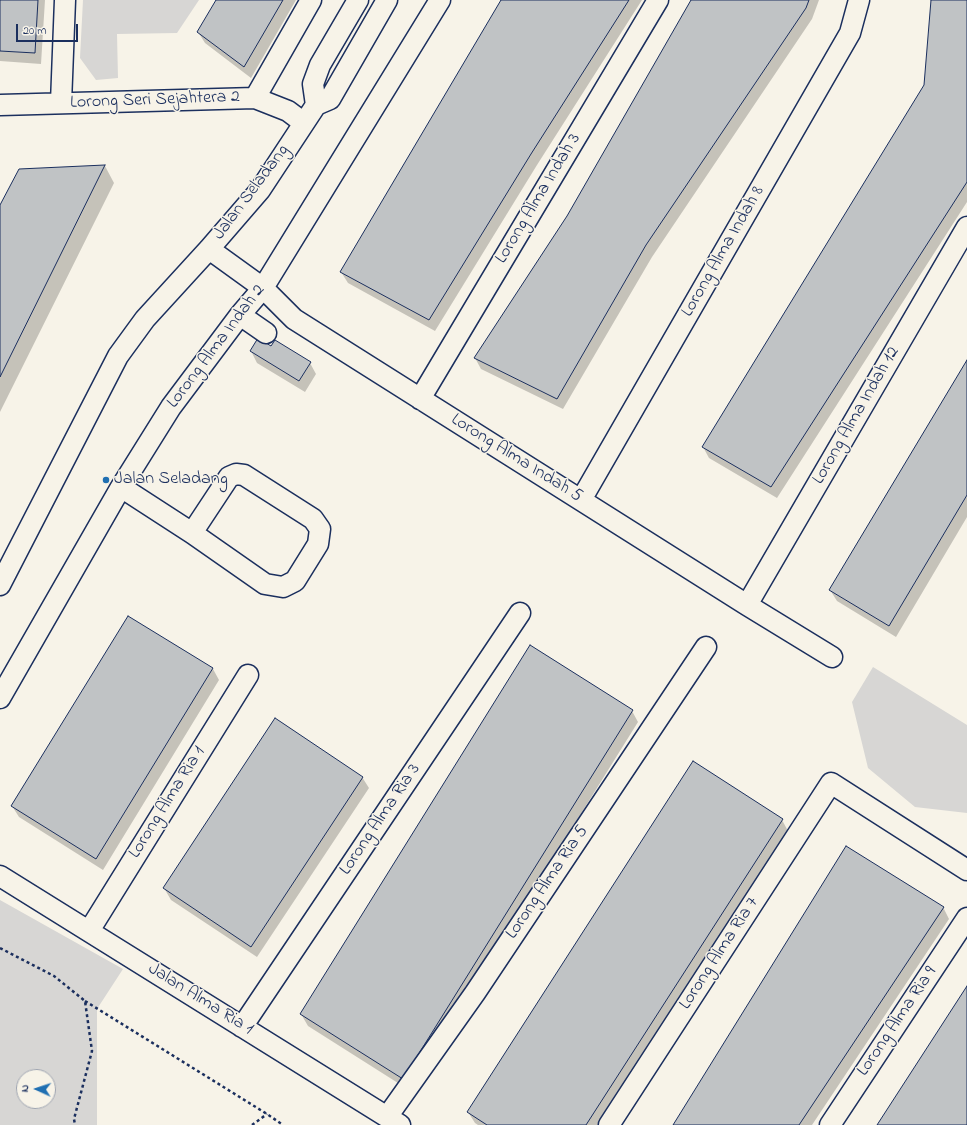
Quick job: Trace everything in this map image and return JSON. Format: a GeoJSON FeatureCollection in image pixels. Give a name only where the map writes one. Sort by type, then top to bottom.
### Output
{"type":"FeatureCollection","features":[{"type":"Feature","properties":{"kind":"street"},"geometry":{"type":"LineString","coordinates":[[61,103],[65,0]]}},
{"type":"Feature","properties":{"kind":"street"},"geometry":{"type":"LineString","coordinates":[[255,98],[311,0]]}},
{"type":"Feature","properties":{"kind":"street"},"geometry":{"type":"LineString","coordinates":[[316,105],[313,84],[320,65],[358,0]]}},
{"type":"Feature","properties":{"kind":"street","name":"Jalan Seladang"},"geometry":{"type":"LineString","coordinates":[[0,585],[118,356],[145,319],[210,249],[260,190],[316,105],[330,98],[387,0]]}},
{"type":"Feature","properties":{"kind":"street","name":"Lorong Alma Indah 2"},"geometry":{"type":"LineString","coordinates":[[0,698],[121,487],[171,407],[240,315],[263,288],[440,0]]}},
{"type":"Feature","properties":{"kind":"street","name":"Lorong Alma Indah 3"},"geometry":{"type":"LineString","coordinates":[[420,399],[658,0]]}},
{"type":"Feature","properties":{"kind":"street","name":"Lorong Alma Indah 8"},"geometry":{"type":"LineString","coordinates":[[581,500],[850,33],[859,0]]}},
{"type":"Feature","properties":{"kind":"street","name":"Lorong Seri Sejahtera 2"},"geometry":{"type":"LineString","coordinates":[[0,105],[255,98],[288,111],[304,124]]}},
{"type":"Feature","properties":{"kind":"street","name":"Lorong Alma Indah 12"},"geometry":{"type":"LineString","coordinates":[[747,605],[967,226]]}},
{"type":"Feature","properties":{"kind":"street","name":"Lorong Alma Indah 5"},"geometry":{"type":"LineString","coordinates":[[210,249],[263,288],[294,319],[832,657]]}},
{"type":"Feature","properties":{"kind":"street"},"geometry":{"type":"LineString","coordinates":[[240,315],[266,333]]}},
{"type":"Feature","properties":{"kind":"street"},"geometry":{"type":"LineString","coordinates":[[121,487],[192,533],[264,584],[283,587],[295,581],[318,544],[320,529],[312,519],[244,476],[236,474],[229,477],[192,533]]}},
{"type":"Feature","properties":{"kind":"street","name":"Lorong Alma Ria 3"},"geometry":{"type":"LineString","coordinates":[[242,1027],[520,613]]}},
{"type":"Feature","properties":{"kind":"street","name":"Lorong Alma Ria 5"},"geometry":{"type":"LineString","coordinates":[[393,1121],[475,993],[706,647]]}},
{"type":"Feature","properties":{"kind":"street","name":"Lorong Alma Ria 1"},"geometry":{"type":"LineString","coordinates":[[89,931],[248,675]]}},
{"type":"Feature","properties":{"kind":"street","name":"Lorong Alma Ria 7"},"geometry":{"type":"LineString","coordinates":[[609,1125],[831,783],[967,870]]}},
{"type":"Feature","properties":{"kind":"street","name":"Jalan Alma Ria 1"},"geometry":{"type":"LineString","coordinates":[[0,876],[393,1121]]}},
{"type":"Feature","properties":{"kind":"street","name":"Lorong Alma Ria 9"},"geometry":{"type":"LineString","coordinates":[[830,1125],[967,918]]}},
{"type":"Feature","properties":{"kind":"path"},"geometry":{"type":"LineString","coordinates":[[0,948],[54,976],[85,1001],[268,1114],[283,1125]]}},
{"type":"Feature","properties":{"kind":"path"},"geometry":{"type":"LineString","coordinates":[[74,1125],[74,1119],[92,1051],[85,1001]]}},
{"type":"Feature","properties":{"kind":"path"},"geometry":{"type":"LineString","coordinates":[[252,1125],[268,1114]]}},
{"type":"Feature","properties":{"kind":"shaded area"},"geometry":{"type":"Polygon","coordinates":[[[83,0],[199,0],[177,33],[117,34],[118,78],[96,80],[80,58],[83,0]]]}},
{"type":"Feature","properties":{"kind":"shaded area"},"geometry":{"type":"Polygon","coordinates":[[[873,667],[967,725],[967,813],[915,807],[868,768],[852,702],[873,667]]]}},
{"type":"Feature","properties":{"kind":"shaded area"},"geometry":{"type":"Polygon","coordinates":[[[0,900],[123,969],[97,1009],[97,1125],[0,1125],[0,900]]]}},
{"type":"Feature","properties":{"kind":"building"},"geometry":{"type":"Polygon","coordinates":[[[0,0],[38,0],[35,53],[0,51],[0,0]]]}},
{"type":"Feature","properties":{"kind":"building"},"geometry":{"type":"Polygon","coordinates":[[[216,0],[283,0],[244,67],[197,32],[216,0]]]}},
{"type":"Feature","properties":{"kind":"building"},"geometry":{"type":"Polygon","coordinates":[[[501,0],[629,0],[531,154],[429,320],[340,272],[501,0]]]}},
{"type":"Feature","properties":{"kind":"building"},"geometry":{"type":"Polygon","coordinates":[[[691,0],[809,0],[806,8],[646,245],[557,399],[474,358],[567,216],[691,0]]]}},
{"type":"Feature","properties":{"kind":"building"},"geometry":{"type":"Polygon","coordinates":[[[931,0],[967,0],[967,182],[771,487],[702,447],[924,85],[931,0]]]}},
{"type":"Feature","properties":{"kind":"building"},"geometry":{"type":"Polygon","coordinates":[[[105,165],[0,377],[0,205],[19,169],[105,165]]]}},
{"type":"Feature","properties":{"kind":"building"},"geometry":{"type":"Polygon","coordinates":[[[258,338],[271,346],[275,340],[311,362],[299,381],[250,351],[258,338]]]}},
{"type":"Feature","properties":{"kind":"building"},"geometry":{"type":"Polygon","coordinates":[[[967,360],[967,495],[889,626],[829,590],[967,360]]]}},
{"type":"Feature","properties":{"kind":"building"},"geometry":{"type":"Polygon","coordinates":[[[128,616],[213,668],[96,859],[11,806],[128,616]]]}},
{"type":"Feature","properties":{"kind":"building"},"geometry":{"type":"Polygon","coordinates":[[[530,645],[633,710],[403,1079],[300,1014],[530,645]]]}},
{"type":"Feature","properties":{"kind":"building"},"geometry":{"type":"Polygon","coordinates":[[[275,718],[363,777],[251,947],[163,888],[275,718]]]}},
{"type":"Feature","properties":{"kind":"building"},"geometry":{"type":"Polygon","coordinates":[[[693,761],[783,819],[586,1125],[487,1125],[467,1112],[693,761]]]}},
{"type":"Feature","properties":{"kind":"building"},"geometry":{"type":"Polygon","coordinates":[[[846,846],[944,907],[799,1125],[673,1125],[846,846]]]}},
{"type":"Feature","properties":{"kind":"building"},"geometry":{"type":"Polygon","coordinates":[[[967,986],[967,1125],[877,1125],[967,986]]]}},
{"type":"Feature","properties":{"kind":"place","name":"Jalan Seladang"},"geometry":{"type":"Point","coordinates":[106,480]}}]}
